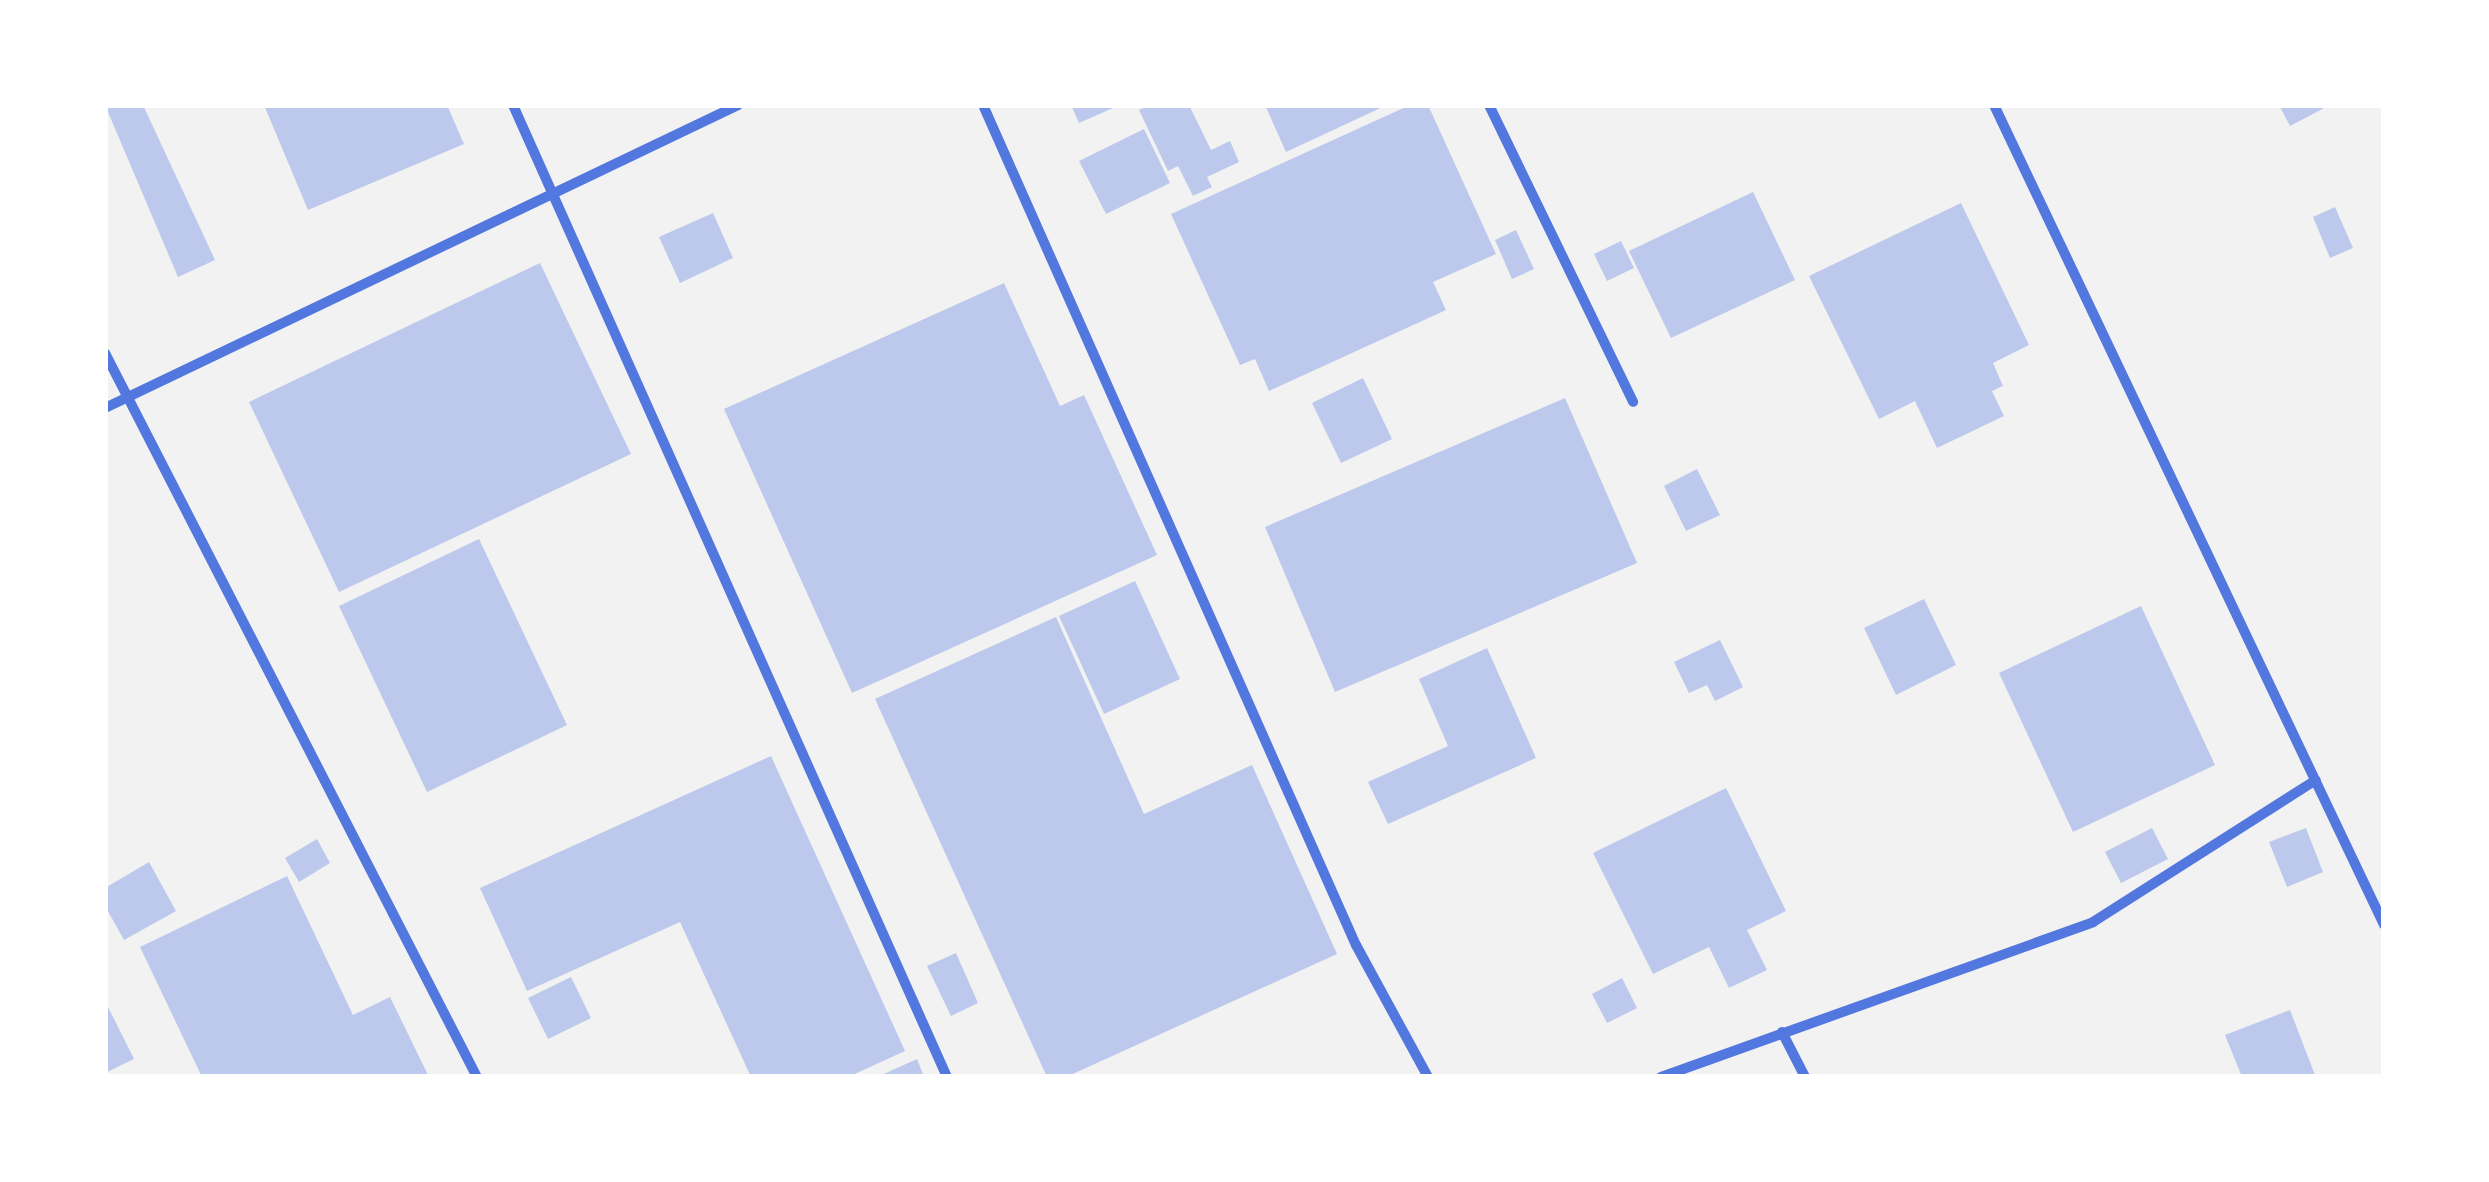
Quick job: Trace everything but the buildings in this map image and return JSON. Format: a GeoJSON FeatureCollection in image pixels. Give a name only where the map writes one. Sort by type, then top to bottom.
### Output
{"type":"FeatureCollection","features":[{"type":"Feature","properties":{"kind":"street"},"geometry":{"type":"LineString","coordinates":[[513,105],[947,1077]]}},
{"type":"Feature","properties":{"kind":"street"},"geometry":{"type":"LineString","coordinates":[[105,408],[738,105]]}},
{"type":"Feature","properties":{"kind":"street"},"geometry":{"type":"LineString","coordinates":[[983,105],[1356,946],[1428,1077]]}},
{"type":"Feature","properties":{"kind":"street"},"geometry":{"type":"LineString","coordinates":[[1489,105],[1633,402]]}},
{"type":"Feature","properties":{"kind":"street"},"geometry":{"type":"LineString","coordinates":[[1994,105],[2384,925]]}},
{"type":"Feature","properties":{"kind":"street"},"geometry":{"type":"LineString","coordinates":[[105,353],[477,1077]]}},
{"type":"Feature","properties":{"kind":"street"},"geometry":{"type":"LineString","coordinates":[[1660,1077],[2094,922],[2316,780]]}},
{"type":"Feature","properties":{"kind":"street"},"geometry":{"type":"LineString","coordinates":[[1782,1032],[1805,1077]]}}]}
